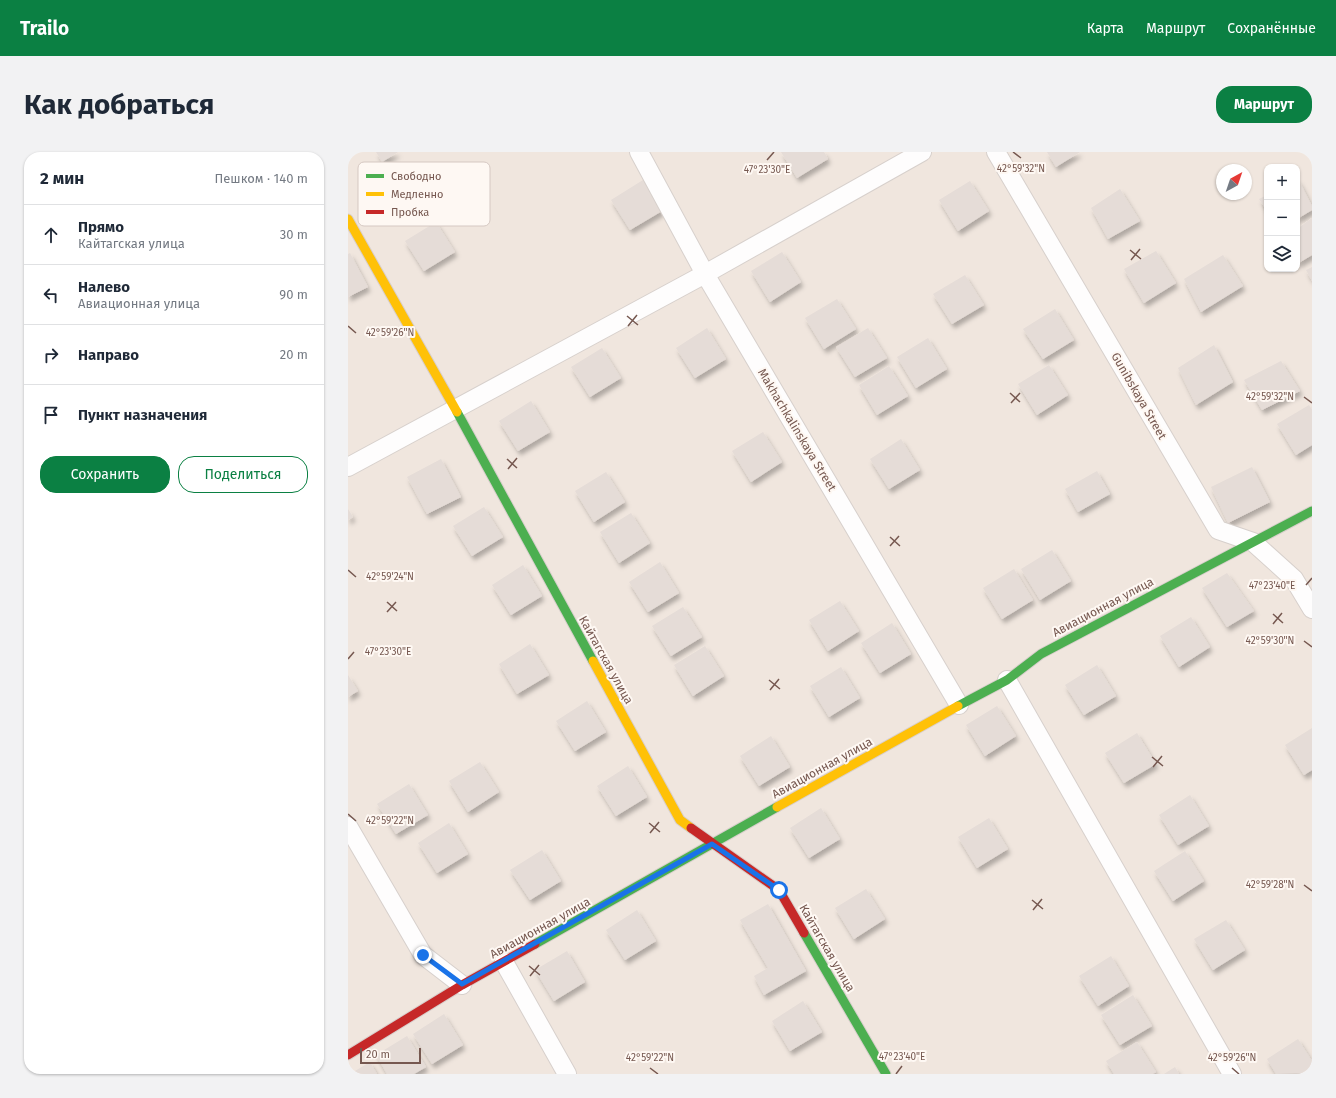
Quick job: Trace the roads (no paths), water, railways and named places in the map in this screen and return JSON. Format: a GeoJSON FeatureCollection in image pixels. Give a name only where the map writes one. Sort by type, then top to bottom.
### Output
{"type":"FeatureCollection","features":[{"type":"Feature","properties":{"kind":"street","name":"Makhachkalinskaya Street"},"geometry":{"type":"LineString","coordinates":[[639,152],[706,274],[959,705]]}},
{"type":"Feature","properties":{"kind":"street"},"geometry":{"type":"LineString","coordinates":[[348,467],[706,274],[922,152]]}},
{"type":"Feature","properties":{"kind":"street","name":"Gunibskaya Street"},"geometry":{"type":"LineString","coordinates":[[996,152],[1218,530],[1253,542],[1294,579],[1312,609]]}},
{"type":"Feature","properties":{"kind":"street","name":"Кайтагская улица"},"geometry":{"type":"LineString","coordinates":[[348,219],[456,409],[680,820],[779,890],[886,1074]]}},
{"type":"Feature","properties":{"kind":"street","name":"Авиационная улица"},"geometry":{"type":"LineString","coordinates":[[348,1055],[462,984],[504,962],[959,705],[1007,680],[1041,654],[1312,511]]}},
{"type":"Feature","properties":{"kind":"street"},"geometry":{"type":"LineString","coordinates":[[1007,680],[1232,1074]]}},
{"type":"Feature","properties":{"kind":"street"},"geometry":{"type":"LineString","coordinates":[[348,826],[423,955],[462,984]]}},
{"type":"Feature","properties":{"kind":"street"},"geometry":{"type":"LineString","coordinates":[[504,962],[567,1074]]}}]}
